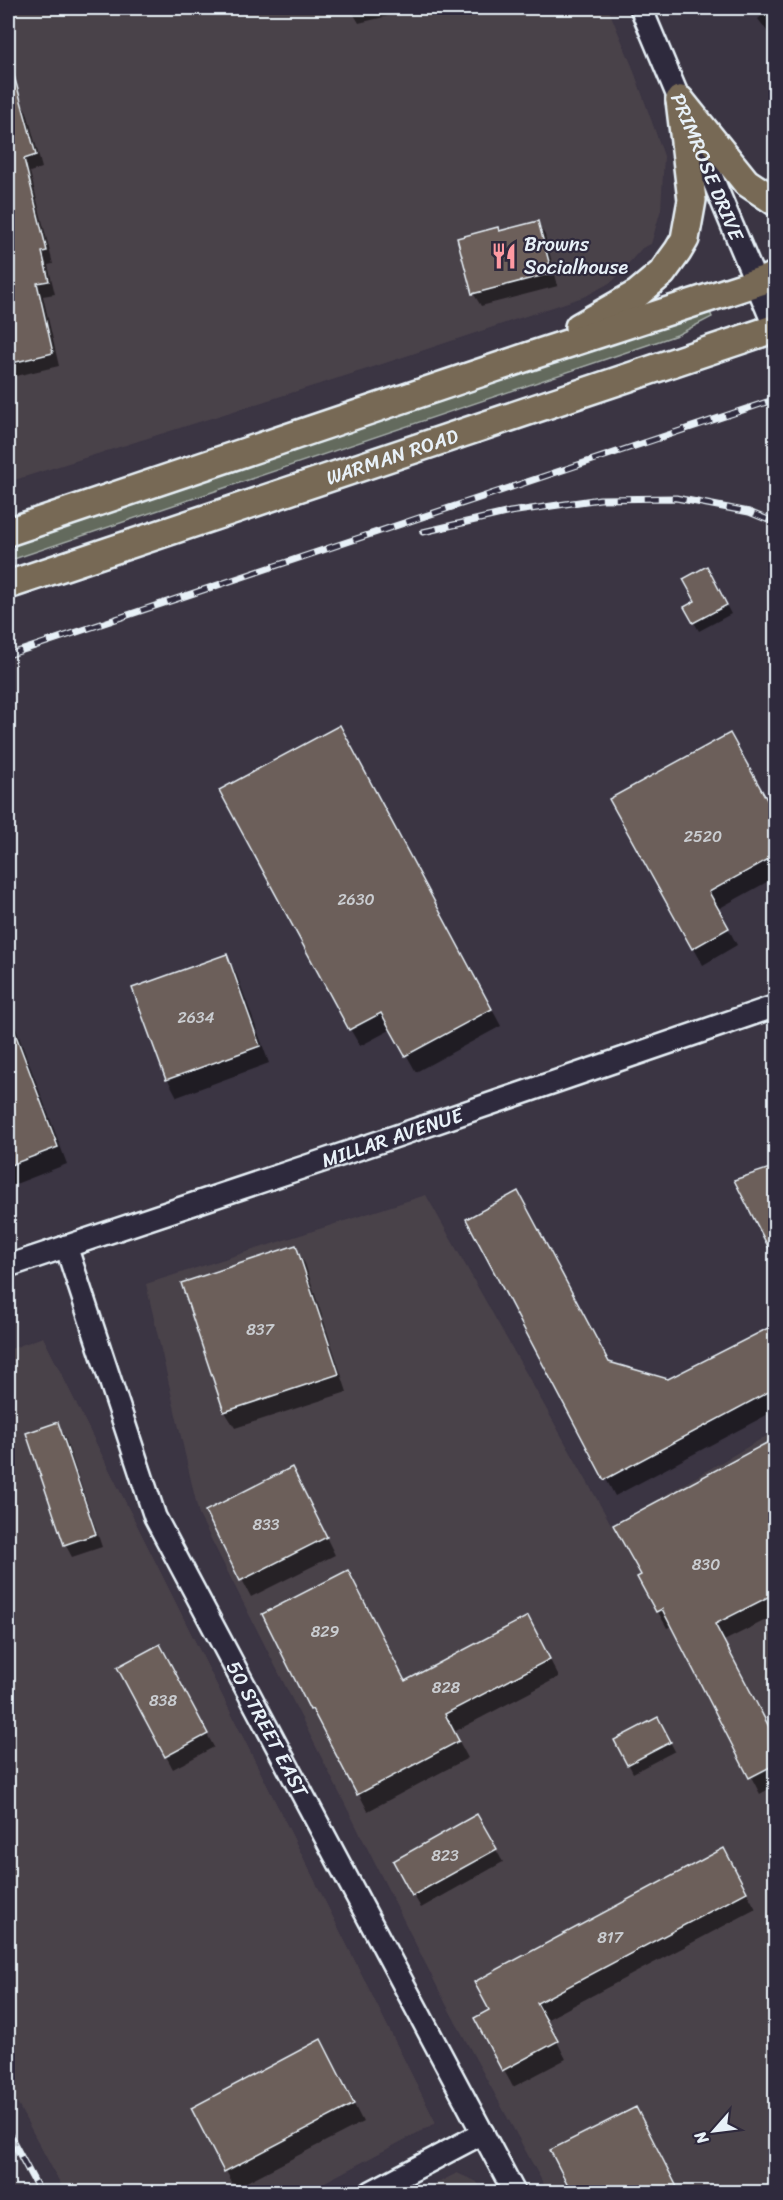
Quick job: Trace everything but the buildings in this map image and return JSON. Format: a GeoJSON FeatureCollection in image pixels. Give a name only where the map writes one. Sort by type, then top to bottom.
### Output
{"type":"FeatureCollection","features":[{"type":"Feature","properties":{"kind":"main road"},"geometry":{"type":"LineString","coordinates":[[680,100],[746,182],[776,202]]}},
{"type":"Feature","properties":{"kind":"main road"},"geometry":{"type":"LineString","coordinates":[[530,356],[637,294],[662,273],[678,251],[685,239],[692,200],[680,100]]}},
{"type":"Feature","properties":{"kind":"main road"},"geometry":{"type":"LineString","coordinates":[[8,532],[766,279]]}},
{"type":"Feature","properties":{"kind":"main road","name":"WARMAN ROAD"},"geometry":{"type":"LineString","coordinates":[[8,585],[775,328]]}},
{"type":"Feature","properties":{"kind":"street","name":"PRIMROSE DRIVE"},"geometry":{"type":"LineString","coordinates":[[641,8],[680,100],[766,279],[775,328]]}},
{"type":"Feature","properties":{"kind":"street","name":"MILLAR AVENUE"},"geometry":{"type":"LineString","coordinates":[[8,1266],[775,1008]]}},
{"type":"Feature","properties":{"kind":"street","name":"50 STREET EAST"},"geometry":{"type":"LineString","coordinates":[[66,1246],[155,1516],[514,2193]]}},
{"type":"Feature","properties":{"kind":"street"},"geometry":{"type":"LineString","coordinates":[[371,2193],[483,2133]]}},
{"type":"Feature","properties":{"kind":"shaded area"},"geometry":{"type":"Polygon","coordinates":[[[8,8],[608,8],[632,66],[664,156],[661,209],[651,244],[642,248],[613,281],[586,296],[367,369],[8,482],[8,8]]]}},
{"type":"Feature","properties":{"kind":"shaded area"},"geometry":{"type":"Polygon","coordinates":[[[426,1195],[612,1526],[775,1431],[775,2192],[548,2192],[447,2006],[199,1515],[146,1284],[426,1195]]]}},
{"type":"Feature","properties":{"kind":"shaded area"},"geometry":{"type":"Polygon","coordinates":[[[43,1337],[436,2123],[306,2192],[65,2192],[8,2086],[8,1350],[43,1337]]]}},
{"type":"Feature","properties":{"kind":"shaded area"},"geometry":{"type":"Polygon","coordinates":[[[457,2173],[477,2182],[482,2192],[420,2192],[457,2173]]]}},
{"type":"Feature","properties":{"kind":"green space"},"geometry":{"type":"Polygon","coordinates":[[[709,310],[712,317],[677,335],[8,561],[8,545],[709,310]]]}},
{"type":"Feature","properties":{"kind":"railway"},"geometry":{"type":"LineString","coordinates":[[8,655],[776,399]]}},
{"type":"Feature","properties":{"kind":"railway"},"geometry":{"type":"LineString","coordinates":[[423,532],[510,512],[600,499],[676,498],[749,512],[776,523]]}},
{"type":"Feature","properties":{"kind":"railway"},"geometry":{"type":"LineString","coordinates":[[8,2132],[40,2192]]}},
{"type":"Feature","properties":{"kind":"place","name":"Browns Socialhouse"},"geometry":{"type":"Point","coordinates":[504,256]}}]}
